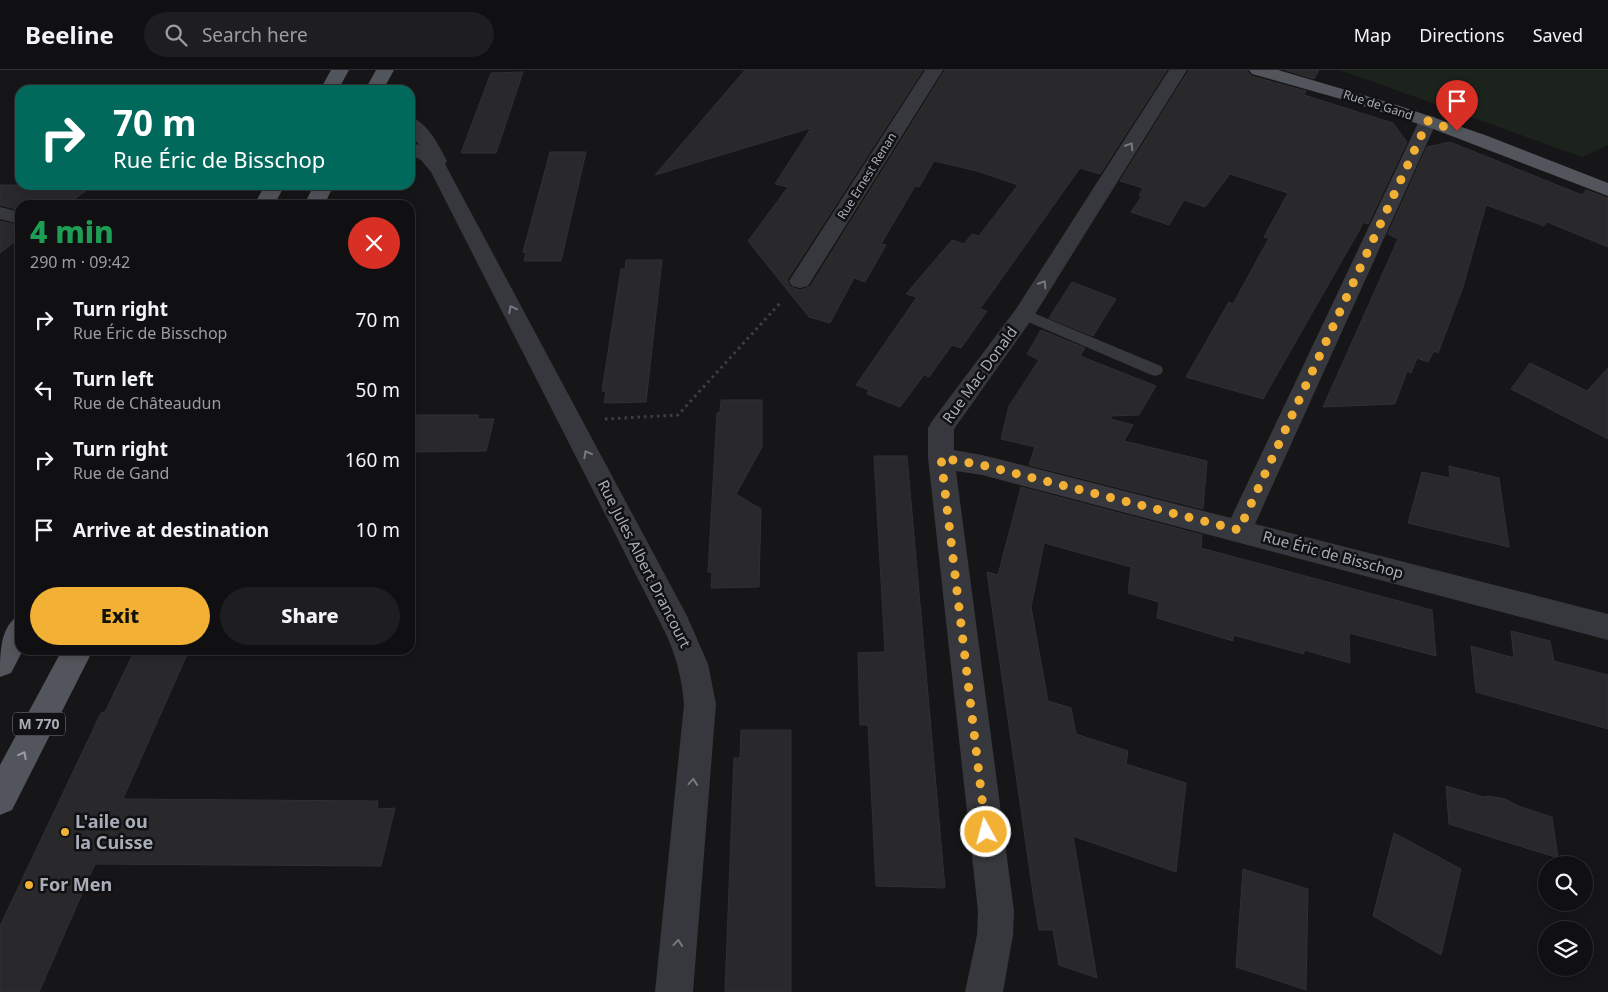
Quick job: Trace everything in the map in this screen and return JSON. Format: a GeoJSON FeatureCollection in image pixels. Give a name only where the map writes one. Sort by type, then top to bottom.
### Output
{"type":"FeatureCollection","features":[{"type":"Feature","properties":{"kind":"main road"},"geometry":{"type":"LineString","coordinates":[[332,85],[340,70]]}},
{"type":"Feature","properties":{"kind":"main road"},"geometry":{"type":"LineString","coordinates":[[377,85],[385,70]]}},
{"type":"Feature","properties":{"kind":"main road","name":"Rue de Gand"},"geometry":{"type":"LineString","coordinates":[[1258,70],[1330,89],[1428,121],[1608,190]]}},
{"type":"Feature","properties":{"kind":"main road","name":"M 770"},"geometry":{"type":"LineString","coordinates":[[0,798],[75,655]]}},
{"type":"Feature","properties":{"kind":"street","name":"Rue Ernest Renan"},"geometry":{"type":"LineString","coordinates":[[800,281],[934,70]]}},
{"type":"Feature","properties":{"kind":"street","name":"Rue Mac Donald"},"geometry":{"type":"LineString","coordinates":[[984,992],[996,935],[996,910],[941,458],[941,428],[1024,314],[1178,70]]}},
{"type":"Feature","properties":{"kind":"street"},"geometry":{"type":"LineString","coordinates":[[1239,530],[1428,121]]}},
{"type":"Feature","properties":{"kind":"street","name":"Rue Jules Albert Drancourt"},"geometry":{"type":"LineString","coordinates":[[415,128],[427,141],[441,172],[569,420],[677,625],[694,664],[699,684],[700,704],[674,992]]}},
{"type":"Feature","properties":{"kind":"street","name":"Rue Jules Albert Drancourt"},"geometry":{"type":"LineString","coordinates":[[415,149],[423,151],[432,158],[441,172]]}},
{"type":"Feature","properties":{"kind":"street"},"geometry":{"type":"LineString","coordinates":[[0,213],[15,217]]}},
{"type":"Feature","properties":{"kind":"street","name":"Rue Éric de Bisschop"},"geometry":{"type":"LineString","coordinates":[[941,458],[982,465],[1239,530],[1608,627]]}},
{"type":"Feature","properties":{"kind":"lane"},"geometry":{"type":"LineString","coordinates":[[1024,314],[1155,370]]}},
{"type":"Feature","properties":{"kind":"path"},"geometry":{"type":"LineString","coordinates":[[569,420],[678,415],[800,281]]}},
{"type":"Feature","properties":{"kind":"shaded area"},"geometry":{"type":"Polygon","coordinates":[[[1340,70],[1608,70],[1608,145],[1582,157],[1340,70]]]}},
{"type":"Feature","properties":{"kind":"building"},"geometry":{"type":"Polygon","coordinates":[[[745,70],[923,70],[787,280],[790,287],[800,290],[810,287],[945,70],[1167,70],[1100,174],[1080,168],[980,309],[987,311],[961,348],[952,345],[929,377],[924,375],[900,407],[867,394],[869,390],[856,385],[917,297],[906,294],[952,240],[964,244],[972,234],[979,236],[1018,185],[977,171],[934,161],[919,187],[915,186],[881,244],[886,245],[865,282],[854,278],[830,323],[809,317],[748,241],[788,187],[775,184],[811,128],[655,175],[745,70]]]}},
{"type":"Feature","properties":{"kind":"building"},"geometry":{"type":"Polygon","coordinates":[[[1189,70],[1247,70],[1251,76],[1306,91],[1304,95],[1393,123],[1407,142],[1368,224],[1364,222],[1263,399],[1186,377],[1229,302],[1233,304],[1269,238],[1264,237],[1288,193],[1230,174],[1205,207],[1184,200],[1169,225],[1131,212],[1142,196],[1139,195],[1143,188],[1120,181],[1189,70]]]}},
{"type":"Feature","properties":{"kind":"building"},"geometry":{"type":"Polygon","coordinates":[[[1285,70],[1319,70],[1314,79],[1285,70]]]}},
{"type":"Feature","properties":{"kind":"building"},"geometry":{"type":"Polygon","coordinates":[[[523,72],[496,153],[461,153],[491,73],[523,72]]]}},
{"type":"Feature","properties":{"kind":"building"},"geometry":{"type":"Polygon","coordinates":[[[1450,142],[1582,195],[1586,190],[1608,198],[1608,247],[1547,222],[1544,226],[1486,205],[1463,287],[1438,353],[1434,351],[1428,362],[1417,358],[1411,373],[1407,371],[1395,404],[1323,407],[1398,239],[1388,234],[1427,147],[1450,142]]]}},
{"type":"Feature","properties":{"kind":"building"},"geometry":{"type":"Polygon","coordinates":[[[550,152],[586,152],[561,261],[524,261],[526,253],[523,252],[550,152]]]}},
{"type":"Feature","properties":{"kind":"building"},"geometry":{"type":"Polygon","coordinates":[[[0,185],[15,185],[15,190],[87,190],[73,200],[15,200],[15,209],[0,205],[0,185]]]}},
{"type":"Feature","properties":{"kind":"building"},"geometry":{"type":"Polygon","coordinates":[[[0,221],[15,225],[15,242],[0,253],[0,221]]]}},
{"type":"Feature","properties":{"kind":"building"},"geometry":{"type":"Polygon","coordinates":[[[626,260],[662,260],[646,402],[604,403],[606,391],[602,391],[621,269],[625,269],[626,260]]]}},
{"type":"Feature","properties":{"kind":"building"},"geometry":{"type":"Polygon","coordinates":[[[1072,282],[1116,299],[1093,336],[1049,318],[1072,282]]]}},
{"type":"Feature","properties":{"kind":"building"},"geometry":{"type":"Polygon","coordinates":[[[1041,330],[1085,348],[1080,356],[1156,386],[1139,415],[1111,416],[1111,419],[1133,425],[1124,441],[1207,461],[1203,509],[1029,465],[1035,447],[1001,439],[1009,406],[1039,360],[1027,354],[1041,330]]]}},
{"type":"Feature","properties":{"kind":"building"},"geometry":{"type":"Polygon","coordinates":[[[1530,363],[1587,391],[1608,368],[1608,439],[1511,389],[1530,363]]]}},
{"type":"Feature","properties":{"kind":"building"},"geometry":{"type":"Polygon","coordinates":[[[721,400],[762,400],[762,447],[736,494],[761,509],[759,587],[711,588],[712,572],[708,572],[717,413],[720,412],[721,400]]]}},
{"type":"Feature","properties":{"kind":"building"},"geometry":{"type":"Polygon","coordinates":[[[415,415],[478,415],[478,419],[494,419],[486,451],[415,452],[415,415]]]}},
{"type":"Feature","properties":{"kind":"building"},"geometry":{"type":"Polygon","coordinates":[[[874,456],[907,456],[945,888],[876,886],[868,725],[860,725],[858,653],[885,652],[874,456]]]}},
{"type":"Feature","properties":{"kind":"building"},"geometry":{"type":"Polygon","coordinates":[[[1449,466],[1499,478],[1509,547],[1408,523],[1422,472],[1450,478],[1449,466]]]}},
{"type":"Feature","properties":{"kind":"building"},"geometry":{"type":"Polygon","coordinates":[[[1021,487],[1202,535],[1201,548],[1432,610],[1436,656],[1349,633],[1350,663],[1304,650],[1304,654],[1233,635],[1233,641],[1157,618],[1159,602],[1128,593],[1131,567],[1044,543],[1031,607],[1048,701],[1071,708],[1076,734],[1128,751],[1126,764],[1186,783],[1176,872],[1073,836],[1097,978],[1059,965],[1053,930],[1039,930],[1033,893],[987,572],[998,575],[1021,487]]]}},
{"type":"Feature","properties":{"kind":"building"},"geometry":{"type":"Polygon","coordinates":[[[1511,631],[1550,641],[1554,661],[1608,675],[1608,729],[1476,692],[1471,646],[1514,658],[1511,631]]]}},
{"type":"Feature","properties":{"kind":"building"},"geometry":{"type":"Polygon","coordinates":[[[133,655],[187,655],[123,799],[378,801],[377,809],[395,808],[381,866],[95,864],[39,992],[0,992],[0,926],[101,713],[105,712],[133,655]]]}},
{"type":"Feature","properties":{"kind":"building"},"geometry":{"type":"Polygon","coordinates":[[[741,730],[791,730],[791,992],[725,992],[734,758],[740,758],[741,730]]]}},
{"type":"Feature","properties":{"kind":"building"},"geometry":{"type":"Polygon","coordinates":[[[1446,786],[1483,797],[1489,796],[1505,799],[1521,807],[1552,817],[1558,856],[1552,856],[1449,824],[1446,786]]]}},
{"type":"Feature","properties":{"kind":"building"},"geometry":{"type":"Polygon","coordinates":[[[1394,833],[1461,869],[1441,955],[1373,916],[1394,833]]]}},
{"type":"Feature","properties":{"kind":"building"},"geometry":{"type":"Polygon","coordinates":[[[1243,869],[1308,889],[1306,990],[1236,967],[1243,869]]]}},
{"type":"Feature","properties":{"kind":"place","name":"L'aile ou la Cuisse"},"geometry":{"type":"Point","coordinates":[65,832]}},
{"type":"Feature","properties":{"kind":"place","name":"For Men"},"geometry":{"type":"Point","coordinates":[29,885]}},
{"type":"Feature","properties":{"kind":"route"},"geometry":{"type":"LineString","coordinates":[[986,832],[941,458],[982,465],[1239,530],[1428,121],[1457,131]]}}]}
